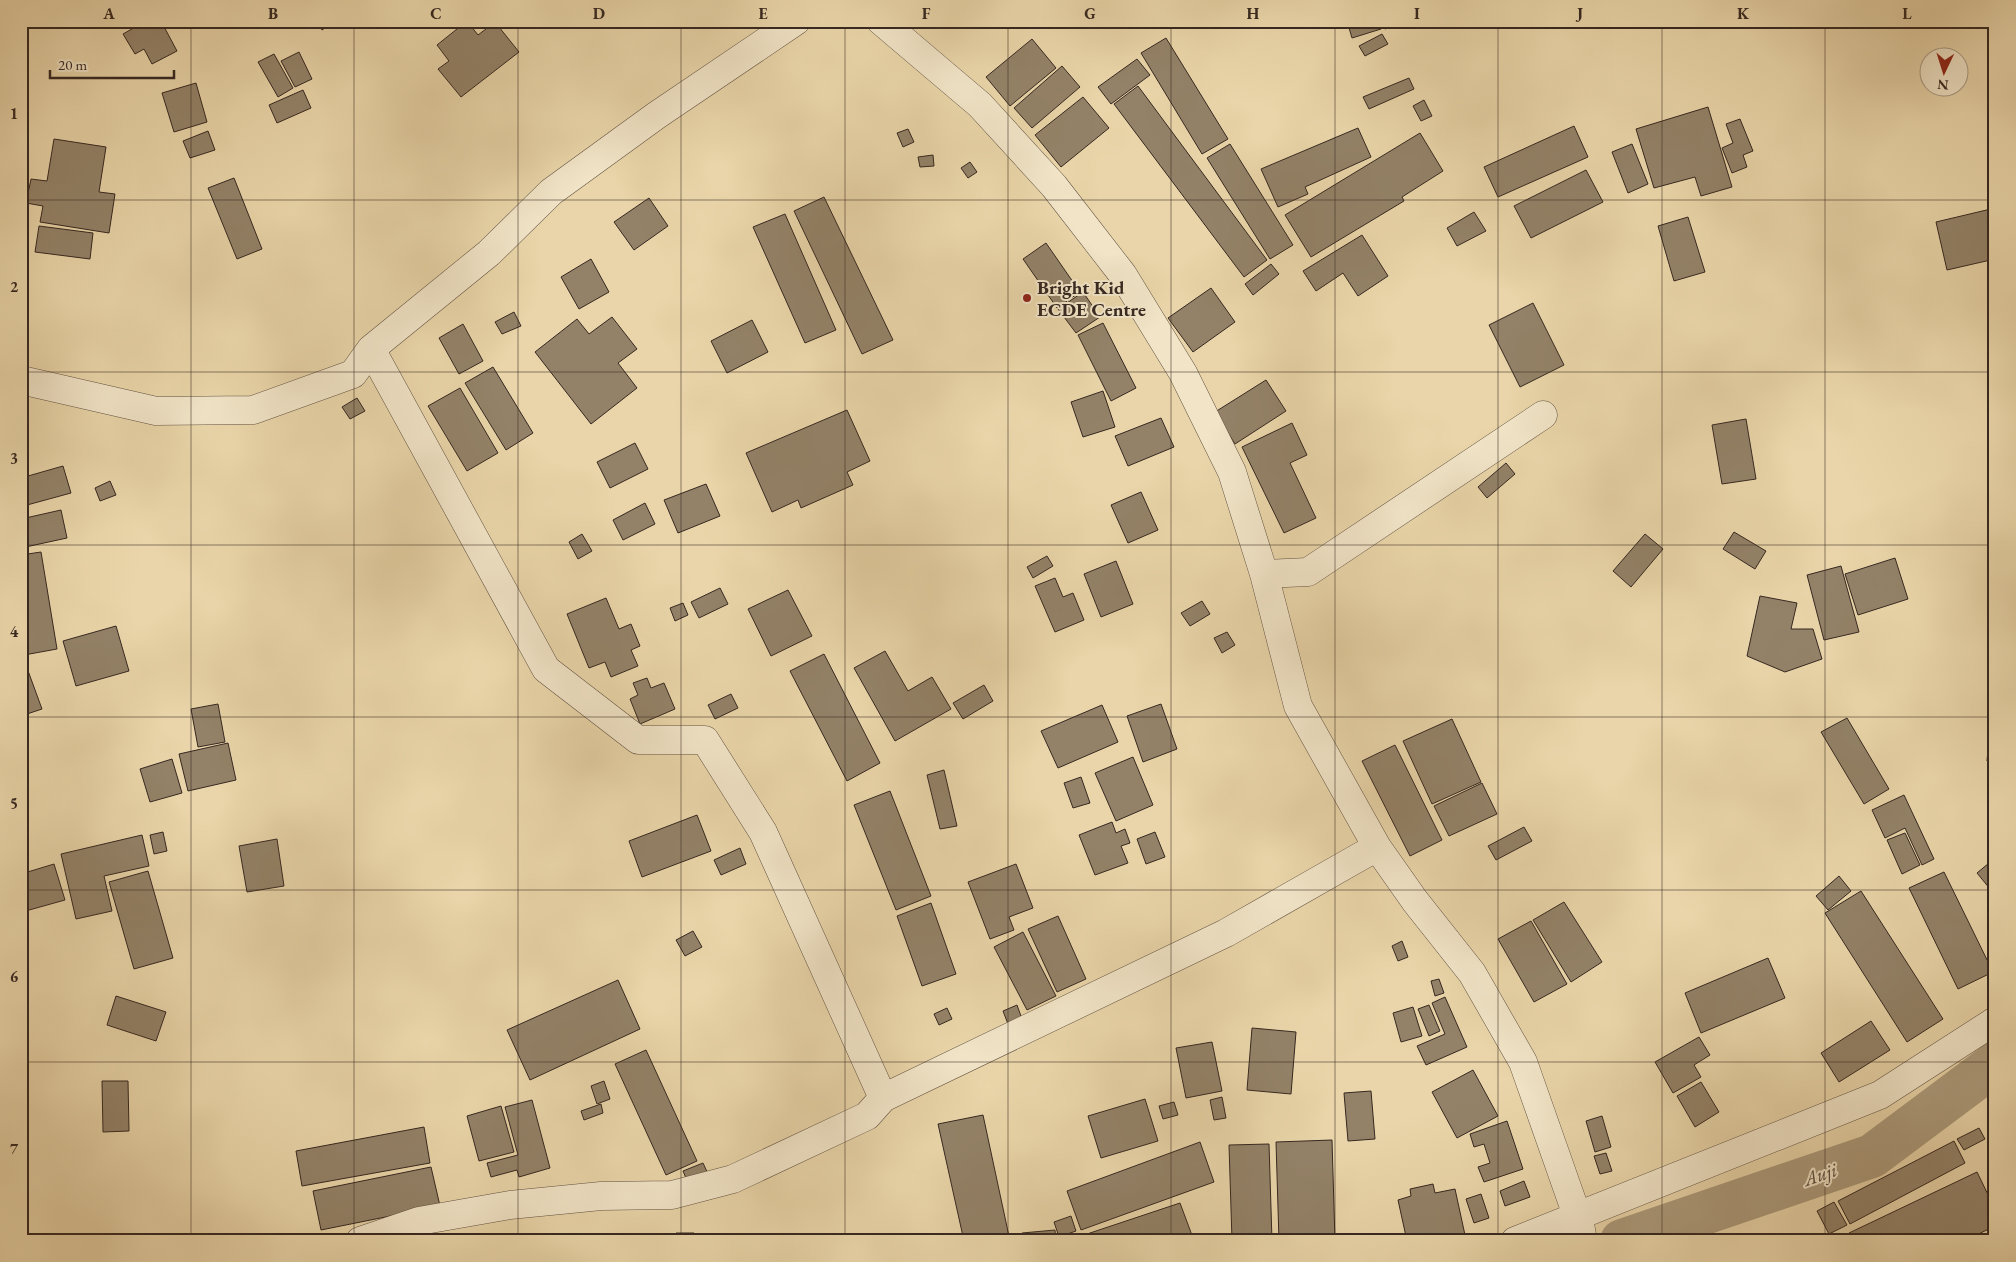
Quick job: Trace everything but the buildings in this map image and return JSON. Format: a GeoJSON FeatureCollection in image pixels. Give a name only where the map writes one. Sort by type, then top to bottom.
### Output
{"type":"FeatureCollection","features":[{"type":"Feature","properties":{"kind":"street"},"geometry":{"type":"LineString","coordinates":[[21,380],[156,411],[252,410],[354,374],[371,349],[489,253],[551,192],[657,115],[796,21]]}},
{"type":"Feature","properties":{"kind":"street"},"geometry":{"type":"LineString","coordinates":[[882,21],[980,105],[1054,186],[1123,275],[1183,373],[1232,472],[1264,574],[1298,706],[1377,847],[1415,901],[1472,973],[1523,1062],[1580,1226]]}},
{"type":"Feature","properties":{"kind":"street"},"geometry":{"type":"LineString","coordinates":[[371,349],[546,669],[638,740],[705,740],[762,832],[883,1098]]}},
{"type":"Feature","properties":{"kind":"street"},"geometry":{"type":"LineString","coordinates":[[1264,574],[1308,572],[1543,415]]}},
{"type":"Feature","properties":{"kind":"street"},"geometry":{"type":"LineString","coordinates":[[360,1241],[419,1221],[510,1205],[601,1196],[672,1195],[733,1179],[867,1116],[883,1098],[1226,933],[1377,847]]}},
{"type":"Feature","properties":{"kind":"street"},"geometry":{"type":"LineString","coordinates":[[1515,1241],[1580,1226],[1880,1095],[1995,1021]]}},
{"type":"Feature","properties":{"kind":"waterway","name":"Auji"},"geometry":{"type":"LineString","coordinates":[[1622,1241],[1872,1156],[1995,1064]]}},
{"type":"Feature","properties":{"kind":"place","name":"Bright Kid ECDE Centre"},"geometry":{"type":"Point","coordinates":[1027,298]}}]}
